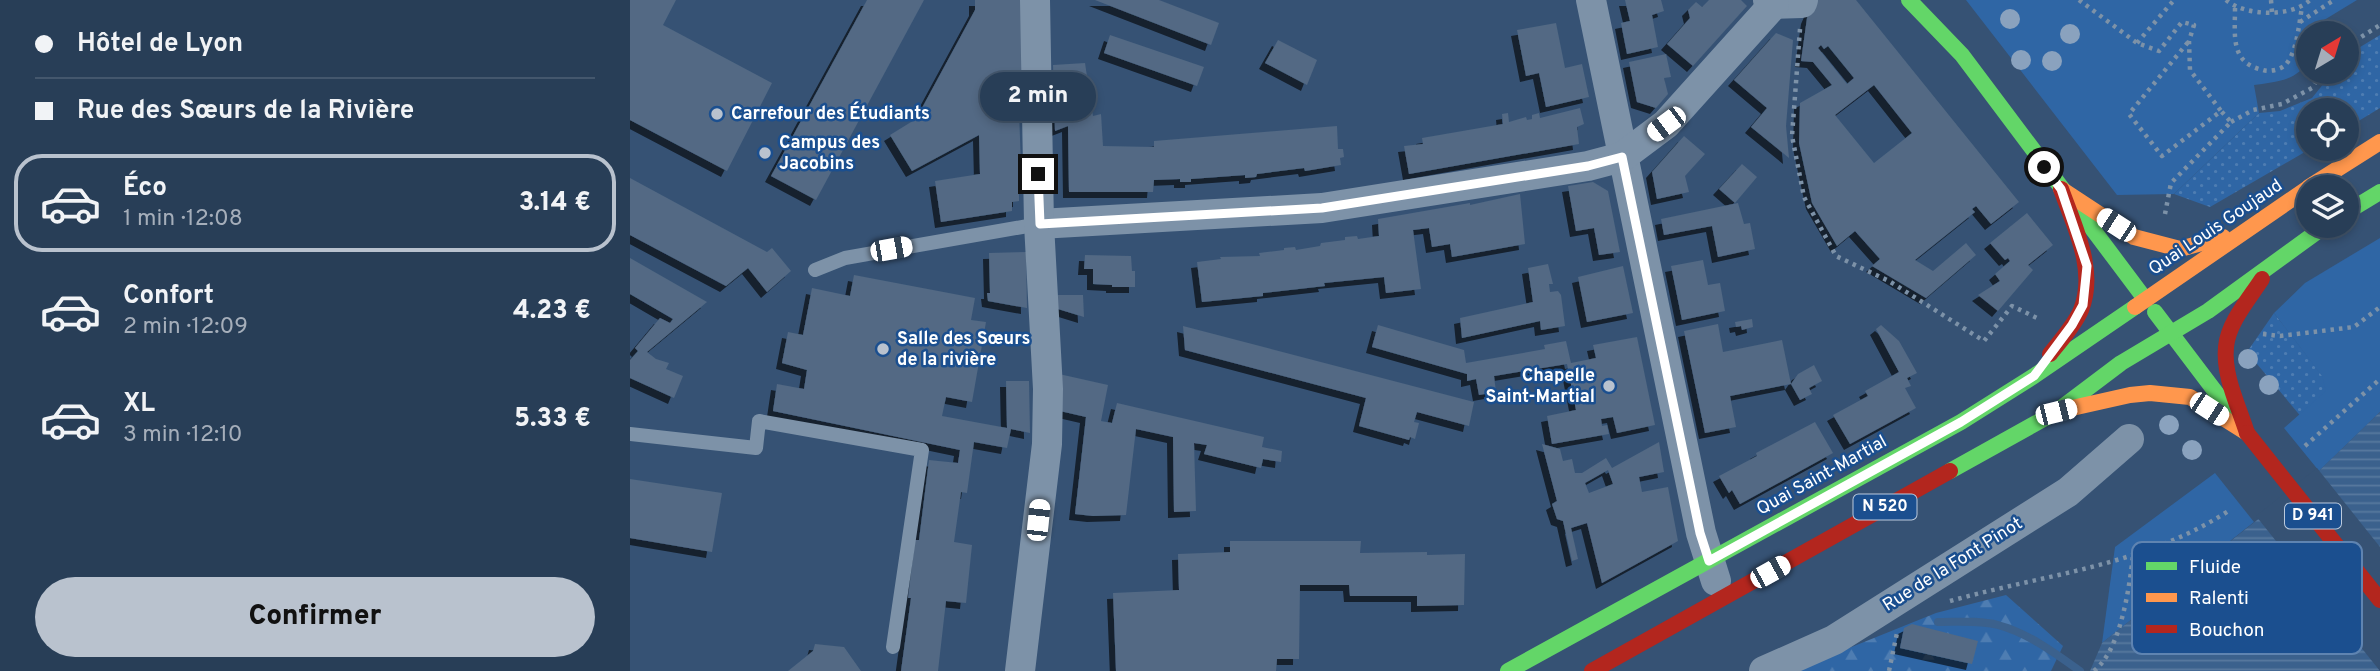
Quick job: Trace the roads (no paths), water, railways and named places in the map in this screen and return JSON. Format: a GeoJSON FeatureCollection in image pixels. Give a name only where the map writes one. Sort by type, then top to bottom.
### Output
{"type":"FeatureCollection","features":[{"type":"Feature","properties":{"kind":"main road"},"geometry":{"type":"LineString","coordinates":[[1909,0],[1962,55]]}},
{"type":"Feature","properties":{"kind":"main road"},"geometry":{"type":"LineString","coordinates":[[1931,0],[1962,55],[2145,299]]}},
{"type":"Feature","properties":{"kind":"main road","name":"Quai Louis Goujaud"},"geometry":{"type":"LineString","coordinates":[[2329,175],[2380,142]]}},
{"type":"Feature","properties":{"kind":"main road"},"geometry":{"type":"LineString","coordinates":[[2061,189],[2134,237],[2179,249],[2242,232]]}},
{"type":"Feature","properties":{"kind":"main road"},"geometry":{"type":"LineString","coordinates":[[2034,376],[2072,325],[2083,305],[2087,266],[2061,189]]}},
{"type":"Feature","properties":{"kind":"main road"},"geometry":{"type":"LineString","coordinates":[[2359,205],[2380,192]]}},
{"type":"Feature","properties":{"kind":"main road","name":"Quai Louis Goujaud"},"geometry":{"type":"LineString","coordinates":[[2145,299],[2296,197]]}},
{"type":"Feature","properties":{"kind":"main road","name":"N 520"},"geometry":{"type":"LineString","coordinates":[[1592,671],[2056,412],[2121,363],[2208,311],[2309,238]]}},
{"type":"Feature","properties":{"kind":"main road"},"geometry":{"type":"LineString","coordinates":[[2247,433],[2230,374],[2226,347],[2231,332],[2266,270]]}},
{"type":"Feature","properties":{"kind":"main road","name":"Quai Saint-Martial"},"geometry":{"type":"LineString","coordinates":[[1508,671],[1961,422],[2034,376],[2145,299]]}},
{"type":"Feature","properties":{"kind":"main road","name":"D 941"},"geometry":{"type":"LineString","coordinates":[[2145,299],[2334,542]]}},
{"type":"Feature","properties":{"kind":"main road"},"geometry":{"type":"LineString","coordinates":[[2056,412],[2130,395],[2150,393],[2190,397],[2247,433]]}},
{"type":"Feature","properties":{"kind":"main road","name":"D 941"},"geometry":{"type":"LineString","coordinates":[[2362,577],[2380,600]]}},
{"type":"Feature","properties":{"kind":"street"},"geometry":{"type":"LineString","coordinates":[[1020,671],[1047,444],[1048,389],[1040,224],[1035,0]]}},
{"type":"Feature","properties":{"kind":"street"},"geometry":{"type":"LineString","coordinates":[[1591,0],[1700,533],[1722,600]]}},
{"type":"Feature","properties":{"kind":"street"},"geometry":{"type":"LineString","coordinates":[[1040,224],[1322,208],[1588,166],[1622,157],[1666,124],[1787,2]]}},
{"type":"Feature","properties":{"kind":"street","name":"Rue de la Font Pinot"},"geometry":{"type":"LineString","coordinates":[[1764,671],[1834,640],[2068,492],[2129,439]]}},
{"type":"Feature","properties":{"kind":"lane"},"geometry":{"type":"LineString","coordinates":[[815,270],[845,258],[1040,224]]}},
{"type":"Feature","properties":{"kind":"lane"},"geometry":{"type":"LineString","coordinates":[[630,435],[756,448],[759,421],[922,450],[892,647]]}},
{"type":"Feature","properties":{"kind":"waterway"},"geometry":{"type":"LineString","coordinates":[[1938,622],[1983,622],[1998,625],[2041,644],[2080,671]]}},
{"type":"Feature","properties":{"kind":"place","name":"Carrefour des Étudiants"},"geometry":{"type":"Point","coordinates":[717,114]}},
{"type":"Feature","properties":{"kind":"place","name":"Campus des Jacobins"},"geometry":{"type":"Point","coordinates":[765,153]}},
{"type":"Feature","properties":{"kind":"place","name":"Salle des Sœurs de la rivière"},"geometry":{"type":"Point","coordinates":[883,349]}},
{"type":"Feature","properties":{"kind":"place","name":"Chapelle Saint-Martial"},"geometry":{"type":"Point","coordinates":[1609,386]}}]}
